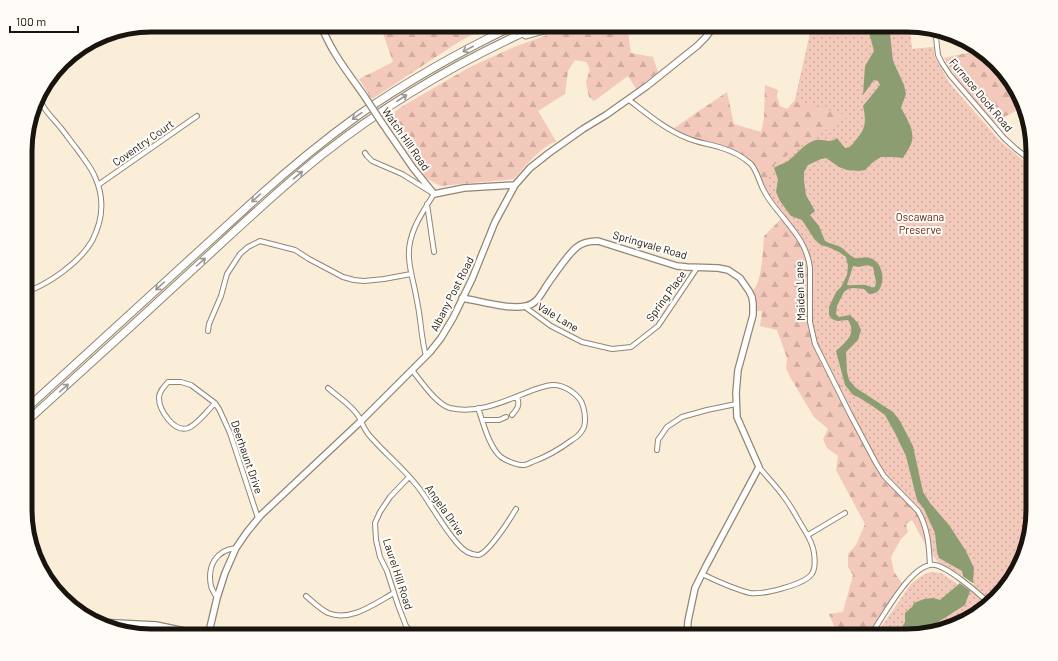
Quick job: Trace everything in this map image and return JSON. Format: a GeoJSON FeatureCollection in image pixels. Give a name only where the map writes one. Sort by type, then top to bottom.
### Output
{"type":"FeatureCollection","features":[{"type":"Feature","properties":{"kind":"highway"},"geometry":{"type":"LineString","coordinates":[[32,404],[263,192],[318,146],[359,115],[417,77],[501,32]]}},
{"type":"Feature","properties":{"kind":"highway"},"geometry":{"type":"LineString","coordinates":[[32,417],[264,204],[319,157],[379,113],[438,76],[526,32]]}},
{"type":"Feature","properties":{"kind":"highway"},"geometry":{"type":"LineString","coordinates":[[472,58],[536,32]]}},
{"type":"Feature","properties":{"kind":"street","name":"Watch Hill Road"},"geometry":{"type":"LineString","coordinates":[[324,32],[331,47],[382,123],[420,178],[434,194]]}},
{"type":"Feature","properties":{"kind":"street","name":"Albany Post Road"},"geometry":{"type":"LineString","coordinates":[[210,629],[225,573],[236,548],[258,518],[360,422],[426,356],[441,338],[453,318],[472,279],[498,215],[515,185],[530,168],[549,153],[629,100],[688,54],[704,40],[710,32]]}},
{"type":"Feature","properties":{"kind":"street","name":"Furnace Dock Road"},"geometry":{"type":"LineString","coordinates":[[935,36],[936,47],[939,57],[950,75],[1004,138],[1026,156]]}},
{"type":"Feature","properties":{"kind":"street","name":"Maiden Lane"},"geometry":{"type":"LineString","coordinates":[[629,100],[680,135],[722,148],[735,154],[754,168],[770,201],[797,235],[807,253],[810,268],[810,322],[815,344],[876,464],[884,476],[918,511],[922,518],[927,533],[930,551],[930,565]]}},
{"type":"Feature","properties":{"kind":"street"},"geometry":{"type":"LineString","coordinates":[[32,290],[67,269],[87,249],[97,231],[102,208],[95,176],[42,104]]}},
{"type":"Feature","properties":{"kind":"street","name":"Coventry Court"},"geometry":{"type":"LineString","coordinates":[[98,185],[197,116]]}},
{"type":"Feature","properties":{"kind":"street","name":"Watch Hill Road"},"geometry":{"type":"LineString","coordinates":[[365,153],[372,161],[402,174],[434,194]]}},
{"type":"Feature","properties":{"kind":"street"},"geometry":{"type":"LineString","coordinates":[[426,356],[423,345],[418,302],[409,258],[412,232],[419,218],[434,194],[464,188],[515,185]]}},
{"type":"Feature","properties":{"kind":"street"},"geometry":{"type":"LineString","coordinates":[[427,204],[434,252]]}},
{"type":"Feature","properties":{"kind":"street"},"geometry":{"type":"LineString","coordinates":[[208,331],[209,324],[221,296],[227,274],[240,254],[248,246],[260,241],[295,250],[343,277],[354,280],[364,281],[384,279],[412,274]]}},
{"type":"Feature","properties":{"kind":"street","name":"Springvale Road"},"geometry":{"type":"LineString","coordinates":[[525,307],[533,304],[539,298],[552,278],[577,247],[589,241],[598,241],[616,246],[677,266],[718,268],[728,270],[740,278],[752,297],[753,315],[738,370],[736,393],[737,417],[758,467]]}},
{"type":"Feature","properties":{"kind":"street","name":"Spring Place"},"geometry":{"type":"LineString","coordinates":[[582,342],[612,349],[631,347],[658,326],[697,268]]}},
{"type":"Feature","properties":{"kind":"street"},"geometry":{"type":"LineString","coordinates":[[462,298],[505,306],[525,307]]}},
{"type":"Feature","properties":{"kind":"street","name":"Vale Lane"},"geometry":{"type":"LineString","coordinates":[[525,307],[551,326],[582,342]]}},
{"type":"Feature","properties":{"kind":"street"},"geometry":{"type":"LineString","coordinates":[[412,370],[438,402],[450,408],[464,409],[484,407],[505,401],[541,387],[553,385],[563,388],[571,391],[582,403],[585,420],[584,427],[580,434],[572,440],[540,459],[523,465],[513,463],[502,458],[495,451],[478,408]]}},
{"type":"Feature","properties":{"kind":"street","name":"Deerhaunt Drive"},"geometry":{"type":"LineString","coordinates":[[215,403],[193,426],[183,429],[178,428],[166,418],[162,411],[159,398],[161,390],[168,382],[181,382],[191,385],[215,403],[224,417],[230,433],[258,518]]}},
{"type":"Feature","properties":{"kind":"street"},"geometry":{"type":"LineString","coordinates":[[328,388],[350,406],[358,416],[360,422],[369,435],[409,477]]}},
{"type":"Feature","properties":{"kind":"street"},"geometry":{"type":"LineString","coordinates":[[512,415],[518,406],[519,402],[517,396]]}},
{"type":"Feature","properties":{"kind":"street"},"geometry":{"type":"LineString","coordinates":[[657,450],[658,440],[667,427],[682,417],[736,404]]}},
{"type":"Feature","properties":{"kind":"street"},"geometry":{"type":"LineString","coordinates":[[483,420],[499,420],[506,417]]}},
{"type":"Feature","properties":{"kind":"street"},"geometry":{"type":"LineString","coordinates":[[687,629],[695,588],[702,574],[758,467],[784,496],[810,539],[814,552],[815,568],[811,576],[787,587],[751,593],[738,590],[702,574]]}},
{"type":"Feature","properties":{"kind":"street","name":"Angela Drive"},"geometry":{"type":"LineString","coordinates":[[409,477],[420,490],[458,545],[469,553],[476,555],[481,554],[490,546],[516,509]]}},
{"type":"Feature","properties":{"kind":"street","name":"Laurel Hill Road"},"geometry":{"type":"LineString","coordinates":[[409,477],[390,498],[380,512],[375,523],[376,540],[380,557],[387,571],[406,626],[409,629]]}},
{"type":"Feature","properties":{"kind":"street"},"geometry":{"type":"LineString","coordinates":[[808,535],[845,513]]}},
{"type":"Feature","properties":{"kind":"street"},"geometry":{"type":"LineString","coordinates":[[217,598],[212,587],[210,574],[212,566],[218,555],[228,549],[236,548]]}},
{"type":"Feature","properties":{"kind":"street"},"geometry":{"type":"LineString","coordinates":[[875,629],[906,583],[921,569],[930,565],[939,566],[956,576],[985,599]]}},
{"type":"Feature","properties":{"kind":"street"},"geometry":{"type":"LineString","coordinates":[[306,596],[327,612],[338,616],[350,615],[361,611],[394,593]]}},
{"type":"Feature","properties":{"kind":"street"},"geometry":{"type":"LineString","coordinates":[[113,623],[156,625],[175,629]]}},
{"type":"Feature","properties":{"kind":"green space"},"geometry":{"type":"Polygon","coordinates":[[[382,32],[477,32],[457,43],[372,99],[359,79],[393,62],[382,32]]]}},
{"type":"Feature","properties":{"kind":"green space"},"geometry":{"type":"Polygon","coordinates":[[[566,32],[628,32],[631,53],[653,57],[658,72],[636,89],[628,76],[594,101],[589,97],[586,82],[590,69],[586,62],[575,60],[568,71],[565,94],[538,111],[556,141],[538,153],[514,179],[440,186],[426,178],[385,119],[401,107],[470,67],[514,47],[547,35],[566,32]]]}},
{"type":"Feature","properties":{"kind":"green space","name":"Oscawana Preserve"},"geometry":{"type":"Polygon","coordinates":[[[810,32],[817,32],[863,95],[826,158],[903,32],[910,32],[912,49],[934,47],[934,55],[950,84],[999,140],[1026,163],[1026,517],[1020,548],[1014,562],[1006,576],[996,588],[975,606],[968,599],[973,583],[966,551],[881,464],[894,482],[920,508],[921,513],[918,515],[928,549],[912,520],[906,524],[908,532],[901,539],[891,557],[894,572],[902,583],[872,629],[842,629],[834,626],[829,614],[843,612],[853,575],[848,567],[848,554],[856,545],[865,524],[836,470],[838,456],[827,448],[823,439],[828,429],[814,417],[790,377],[786,368],[787,358],[777,330],[760,326],[762,311],[756,311],[752,291],[758,282],[760,274],[764,236],[786,215],[768,192],[756,169],[732,150],[724,146],[690,137],[674,128],[727,92],[734,124],[761,132],[764,118],[765,85],[778,90],[777,96],[780,106],[787,109],[795,100],[810,32]]]}},
{"type":"Feature","properties":{"kind":"green space","name":"Oscawana Preserve"},"geometry":{"type":"Polygon","coordinates":[[[810,32],[910,32],[912,49],[934,47],[934,55],[950,84],[999,140],[1026,163],[1026,517],[1020,548],[1014,562],[1006,576],[987,597],[963,576],[936,560],[932,553],[927,526],[920,508],[894,482],[873,452],[816,337],[813,322],[815,276],[810,253],[801,235],[765,188],[774,165],[803,144],[849,116],[795,100],[810,32]]]}},
{"type":"Feature","properties":{"kind":"green space"},"geometry":{"type":"Polygon","coordinates":[[[973,52],[1001,79],[1010,92],[1019,110],[994,122],[961,84],[944,58],[973,52]]]}},
{"type":"Feature","properties":{"kind":"green space"},"geometry":{"type":"Polygon","coordinates":[[[921,513],[963,576],[939,562],[932,553],[926,524],[921,513]]]}},
{"type":"Feature","properties":{"kind":"green space"},"geometry":{"type":"Polygon","coordinates":[[[931,572],[941,573],[982,601],[966,613],[945,623],[914,629],[880,629],[911,584],[923,575],[931,572]]]}},
{"type":"Feature","properties":{"kind":"shaded area"},"geometry":{"type":"Polygon","coordinates":[[[869,32],[890,32],[893,61],[904,85],[906,94],[901,108],[912,130],[912,139],[909,148],[903,158],[881,157],[865,170],[859,171],[847,170],[839,167],[826,158],[821,159],[808,165],[804,172],[804,181],[806,195],[815,211],[810,215],[819,226],[825,241],[840,247],[855,258],[868,257],[874,260],[877,262],[881,270],[883,278],[879,290],[873,294],[869,294],[864,289],[848,289],[844,292],[837,306],[836,314],[839,317],[850,315],[858,323],[861,330],[858,340],[846,352],[849,380],[856,388],[893,412],[900,421],[913,446],[923,492],[930,503],[949,525],[966,551],[974,568],[973,583],[965,605],[935,624],[935,626],[914,629],[901,629],[905,622],[905,613],[914,603],[924,599],[933,598],[940,600],[959,584],[963,576],[962,571],[939,558],[935,533],[924,509],[917,500],[906,456],[885,415],[853,395],[845,385],[836,351],[849,337],[851,334],[851,329],[848,320],[837,321],[832,319],[829,315],[829,307],[836,292],[841,287],[847,275],[848,266],[846,257],[839,252],[821,245],[815,240],[802,220],[791,216],[780,201],[776,192],[778,179],[774,168],[788,161],[806,145],[817,140],[831,141],[837,138],[845,148],[850,147],[861,133],[865,124],[863,106],[880,85],[878,81],[874,80],[863,95],[865,66],[874,51],[869,32]],[[867,265],[859,267],[853,266],[847,285],[867,285],[875,287],[876,282],[873,267],[867,265]]]}},
{"type":"Feature","properties":{"kind":"pier"},"geometry":{"type":"Polygon","coordinates":[[[961,575],[974,584],[972,592],[958,582],[961,575]]]}}]}
